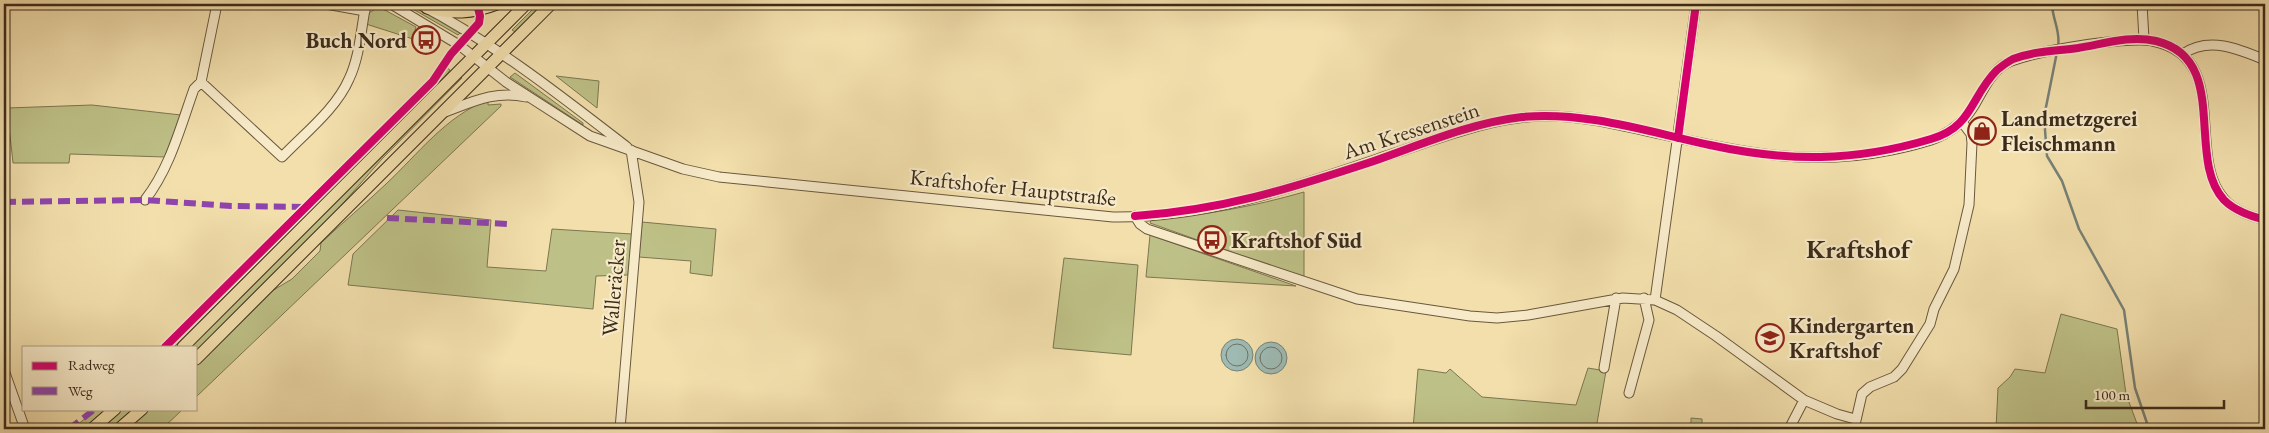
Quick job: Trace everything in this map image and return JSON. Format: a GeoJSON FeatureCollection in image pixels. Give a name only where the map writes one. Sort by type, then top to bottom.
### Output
{"type":"FeatureCollection","features":[{"type":"Feature","properties":{"kind":"main road"},"geometry":{"type":"LineString","coordinates":[[423,6],[448,12],[465,13],[478,11],[497,4]]}},
{"type":"Feature","properties":{"kind":"main road"},"geometry":{"type":"LineString","coordinates":[[184,346],[526,4]]}},
{"type":"Feature","properties":{"kind":"main road"},"geometry":{"type":"LineString","coordinates":[[198,357],[551,4]]}},
{"type":"Feature","properties":{"kind":"main road"},"geometry":{"type":"LineString","coordinates":[[92,429],[114,410]]}},
{"type":"Feature","properties":{"kind":"main road"},"geometry":{"type":"LineString","coordinates":[[119,429],[141,410]]}},
{"type":"Feature","properties":{"kind":"street"},"geometry":{"type":"LineString","coordinates":[[145,200],[156,186],[168,162],[194,89],[201,82],[217,4]]}},
{"type":"Feature","properties":{"kind":"street"},"geometry":{"type":"LineString","coordinates":[[201,82],[282,157],[335,103],[349,80],[353,69],[366,8],[326,4]]}},
{"type":"Feature","properties":{"kind":"street","name":"Kraftshofer Hauptstraße"},"geometry":{"type":"LineString","coordinates":[[392,4],[474,56],[531,98],[590,136],[683,169],[709,176],[1104,216],[1135,216],[1140,224],[1147,229],[1357,299],[1470,316],[1497,318],[1616,298],[1655,300],[1676,310],[1716,336],[1804,400],[1837,414],[1855,419]]}},
{"type":"Feature","properties":{"kind":"street"},"geometry":{"type":"LineString","coordinates":[[1655,300],[1696,4]]}},
{"type":"Feature","properties":{"kind":"street"},"geometry":{"type":"LineString","coordinates":[[2142,4],[2144,40]]}},
{"type":"Feature","properties":{"kind":"street","name":"Kraftshofer Hauptstraße"},"geometry":{"type":"LineString","coordinates":[[423,6],[502,53],[631,150]]}},
{"type":"Feature","properties":{"kind":"street"},"geometry":{"type":"LineString","coordinates":[[1854,429],[1862,394],[1870,386],[1894,377],[1902,369],[1930,324],[1934,309],[1954,269],[1969,196],[1972,144],[1970,134],[1962,122],[1998,69],[2015,59],[2044,52],[2126,40],[2144,40],[2165,44],[2183,54],[2195,73],[2202,94],[2210,169],[2215,185],[2224,200],[2231,205],[2265,220]]}},
{"type":"Feature","properties":{"kind":"street"},"geometry":{"type":"LineString","coordinates":[[2183,54],[2191,48],[2219,44],[2236,48],[2265,60]]}},
{"type":"Feature","properties":{"kind":"street"},"geometry":{"type":"LineString","coordinates":[[444,112],[490,96],[511,94],[531,98]]}},
{"type":"Feature","properties":{"kind":"street","name":"Am Kressenstein"},"geometry":{"type":"LineString","coordinates":[[1135,216],[1188,211],[1256,199],[1464,130],[1508,119],[1545,116],[1580,118],[1773,156],[1829,158],[1854,157],[1904,147],[1946,134],[1962,122]]}},
{"type":"Feature","properties":{"kind":"street","name":"Walleräcker"},"geometry":{"type":"LineString","coordinates":[[620,429],[639,202],[631,150]]}},
{"type":"Feature","properties":{"kind":"street"},"geometry":{"type":"LineString","coordinates":[[1604,368],[1616,298]]}},
{"type":"Feature","properties":{"kind":"street"},"geometry":{"type":"LineString","coordinates":[[1629,393],[1649,320],[1644,298]]}},
{"type":"Feature","properties":{"kind":"street"},"geometry":{"type":"LineString","coordinates":[[4,370],[25,429]]}},
{"type":"Feature","properties":{"kind":"street"},"geometry":{"type":"LineString","coordinates":[[1789,429],[1804,400]]}},
{"type":"Feature","properties":{"kind":"green space"},"geometry":{"type":"Polygon","coordinates":[[[404,4],[416,7],[462,31],[458,35],[404,4]]]}},
{"type":"Feature","properties":{"kind":"green space"},"geometry":{"type":"Polygon","coordinates":[[[538,4],[543,4],[515,32],[512,30],[538,4]]]}},
{"type":"Feature","properties":{"kind":"green space"},"geometry":{"type":"Polygon","coordinates":[[[375,9],[383,9],[416,27],[413,39],[366,24],[369,13],[375,9]]]}},
{"type":"Feature","properties":{"kind":"green space"},"geometry":{"type":"Polygon","coordinates":[[[446,67],[450,70],[175,346],[168,346],[421,96],[446,67]]]}},
{"type":"Feature","properties":{"kind":"green space"},"geometry":{"type":"Polygon","coordinates":[[[515,73],[583,123],[583,125],[510,77],[515,73]]]}},
{"type":"Feature","properties":{"kind":"green space"},"geometry":{"type":"Polygon","coordinates":[[[556,76],[599,81],[597,108],[556,76]]]}},
{"type":"Feature","properties":{"kind":"green space"},"geometry":{"type":"Polygon","coordinates":[[[460,77],[462,78],[382,159],[324,225],[198,350],[198,346],[189,346],[460,77]]]}},
{"type":"Feature","properties":{"kind":"green space"},"geometry":{"type":"Polygon","coordinates":[[[488,100],[488,105],[501,104],[198,395],[198,364],[272,291],[292,279],[320,251],[321,243],[386,184],[433,137],[473,107],[488,100]]]}},
{"type":"Feature","properties":{"kind":"green space"},"geometry":{"type":"Polygon","coordinates":[[[92,105],[181,115],[165,157],[70,154],[69,163],[13,163],[7,108],[92,105]]]}},
{"type":"Feature","properties":{"kind":"green space"},"geometry":{"type":"Polygon","coordinates":[[[1304,192],[1304,278],[1150,223],[1151,220],[1228,210],[1304,192]]]}},
{"type":"Feature","properties":{"kind":"green space"},"geometry":{"type":"Polygon","coordinates":[[[398,210],[491,220],[487,267],[546,271],[552,229],[632,234],[628,275],[596,276],[593,309],[348,285],[353,254],[398,210]]]}},
{"type":"Feature","properties":{"kind":"green space"},"geometry":{"type":"Polygon","coordinates":[[[642,222],[716,229],[712,276],[690,273],[691,261],[639,257],[642,222]]]}},
{"type":"Feature","properties":{"kind":"green space"},"geometry":{"type":"Polygon","coordinates":[[[1150,235],[1296,286],[1146,277],[1150,235]]]}},
{"type":"Feature","properties":{"kind":"green space"},"geometry":{"type":"Polygon","coordinates":[[[1064,258],[1138,265],[1131,355],[1053,348],[1064,258]]]}},
{"type":"Feature","properties":{"kind":"green space"},"geometry":{"type":"Polygon","coordinates":[[[2061,314],[2117,329],[2126,394],[2139,429],[1996,429],[1998,388],[2010,377],[2015,369],[2045,373],[2061,314]]]}},
{"type":"Feature","properties":{"kind":"green space"},"geometry":{"type":"Polygon","coordinates":[[[1588,368],[1606,371],[1596,429],[1413,429],[1418,369],[1446,373],[1450,369],[1482,397],[1576,405],[1588,368]]]}},
{"type":"Feature","properties":{"kind":"green space"},"geometry":{"type":"Polygon","coordinates":[[[96,410],[105,410],[83,429],[72,429],[96,410]]]}},
{"type":"Feature","properties":{"kind":"green space"},"geometry":{"type":"Polygon","coordinates":[[[121,410],[133,410],[112,429],[99,429],[121,410]]]}},
{"type":"Feature","properties":{"kind":"green space"},"geometry":{"type":"Polygon","coordinates":[[[149,410],[182,410],[162,429],[127,429],[149,410]]]}},
{"type":"Feature","properties":{"kind":"green space"},"geometry":{"type":"Polygon","coordinates":[[[1691,418],[1702,419],[1702,429],[1691,429],[1691,418]]]}},
{"type":"Feature","properties":{"kind":"water"},"geometry":{"type":"Polygon","coordinates":[[[1237,339],[1243,340],[1248,344],[1252,349],[1252,361],[1248,366],[1243,370],[1237,371],[1231,370],[1226,366],[1222,361],[1221,355],[1222,349],[1226,344],[1231,340],[1237,339]]]}},
{"type":"Feature","properties":{"kind":"water"},"geometry":{"type":"Polygon","coordinates":[[[1271,342],[1277,343],[1282,347],[1286,352],[1286,364],[1282,369],[1277,373],[1271,374],[1265,373],[1260,369],[1256,364],[1255,358],[1256,352],[1260,347],[1265,343],[1271,342]]]}},
{"type":"Feature","properties":{"kind":"waterway"},"geometry":{"type":"LineString","coordinates":[[2052,4],[2059,41],[2058,46]]}},
{"type":"Feature","properties":{"kind":"waterway"},"geometry":{"type":"LineString","coordinates":[[2057,52],[2044,117],[2047,156],[2062,181],[2079,229],[2124,310],[2135,388],[2149,429]]}},
{"type":"Feature","properties":{"kind":"marked path"},"geometry":{"type":"LineString","coordinates":[[4,202],[145,200],[231,206],[306,207]]}},
{"type":"Feature","properties":{"kind":"marked path"},"geometry":{"type":"LineString","coordinates":[[387,218],[508,224]]}},
{"type":"Feature","properties":{"kind":"marked path"},"geometry":{"type":"LineString","coordinates":[[69,429],[94,410]]}},
{"type":"Feature","properties":{"kind":"cycle path"},"geometry":{"type":"LineString","coordinates":[[166,346],[433,81],[451,54],[479,23],[480,16],[477,4]]}},
{"type":"Feature","properties":{"kind":"cycle path"},"geometry":{"type":"LineString","coordinates":[[1678,138],[1696,4]]}},
{"type":"Feature","properties":{"kind":"cycle path"},"geometry":{"type":"LineString","coordinates":[[1135,216],[1197,209],[1255,197],[1341,172],[1464,129],[1522,117],[1546,116],[1594,120],[1739,151],[1794,157],[1821,157],[1875,152],[1903,147],[1945,134],[1963,119],[1981,90],[1997,70],[2013,59],[2037,53],[2117,41],[2146,39],[2156,41],[2179,51],[2193,68],[2200,88],[2204,112],[2207,160],[2213,182],[2228,204],[2243,213],[2265,220]]}},
{"type":"Feature","properties":{"kind":"place","name":"Buch Nord"},"geometry":{"type":"Point","coordinates":[426,40]}},
{"type":"Feature","properties":{"kind":"place","name":"Landmetzgerei Fleischmann"},"geometry":{"type":"Point","coordinates":[1982,131]}},
{"type":"Feature","properties":{"kind":"place","name":"Kraftshof Süd"},"geometry":{"type":"Point","coordinates":[1212,240]}},
{"type":"Feature","properties":{"kind":"place","name":"Kindergarten Kraftshof"},"geometry":{"type":"Point","coordinates":[1770,338]}},
{"type":"Feature","properties":{"kind":"district","name":"Kraftshof"},"geometry":{"type":"Point","coordinates":[1858,249]}}]}
